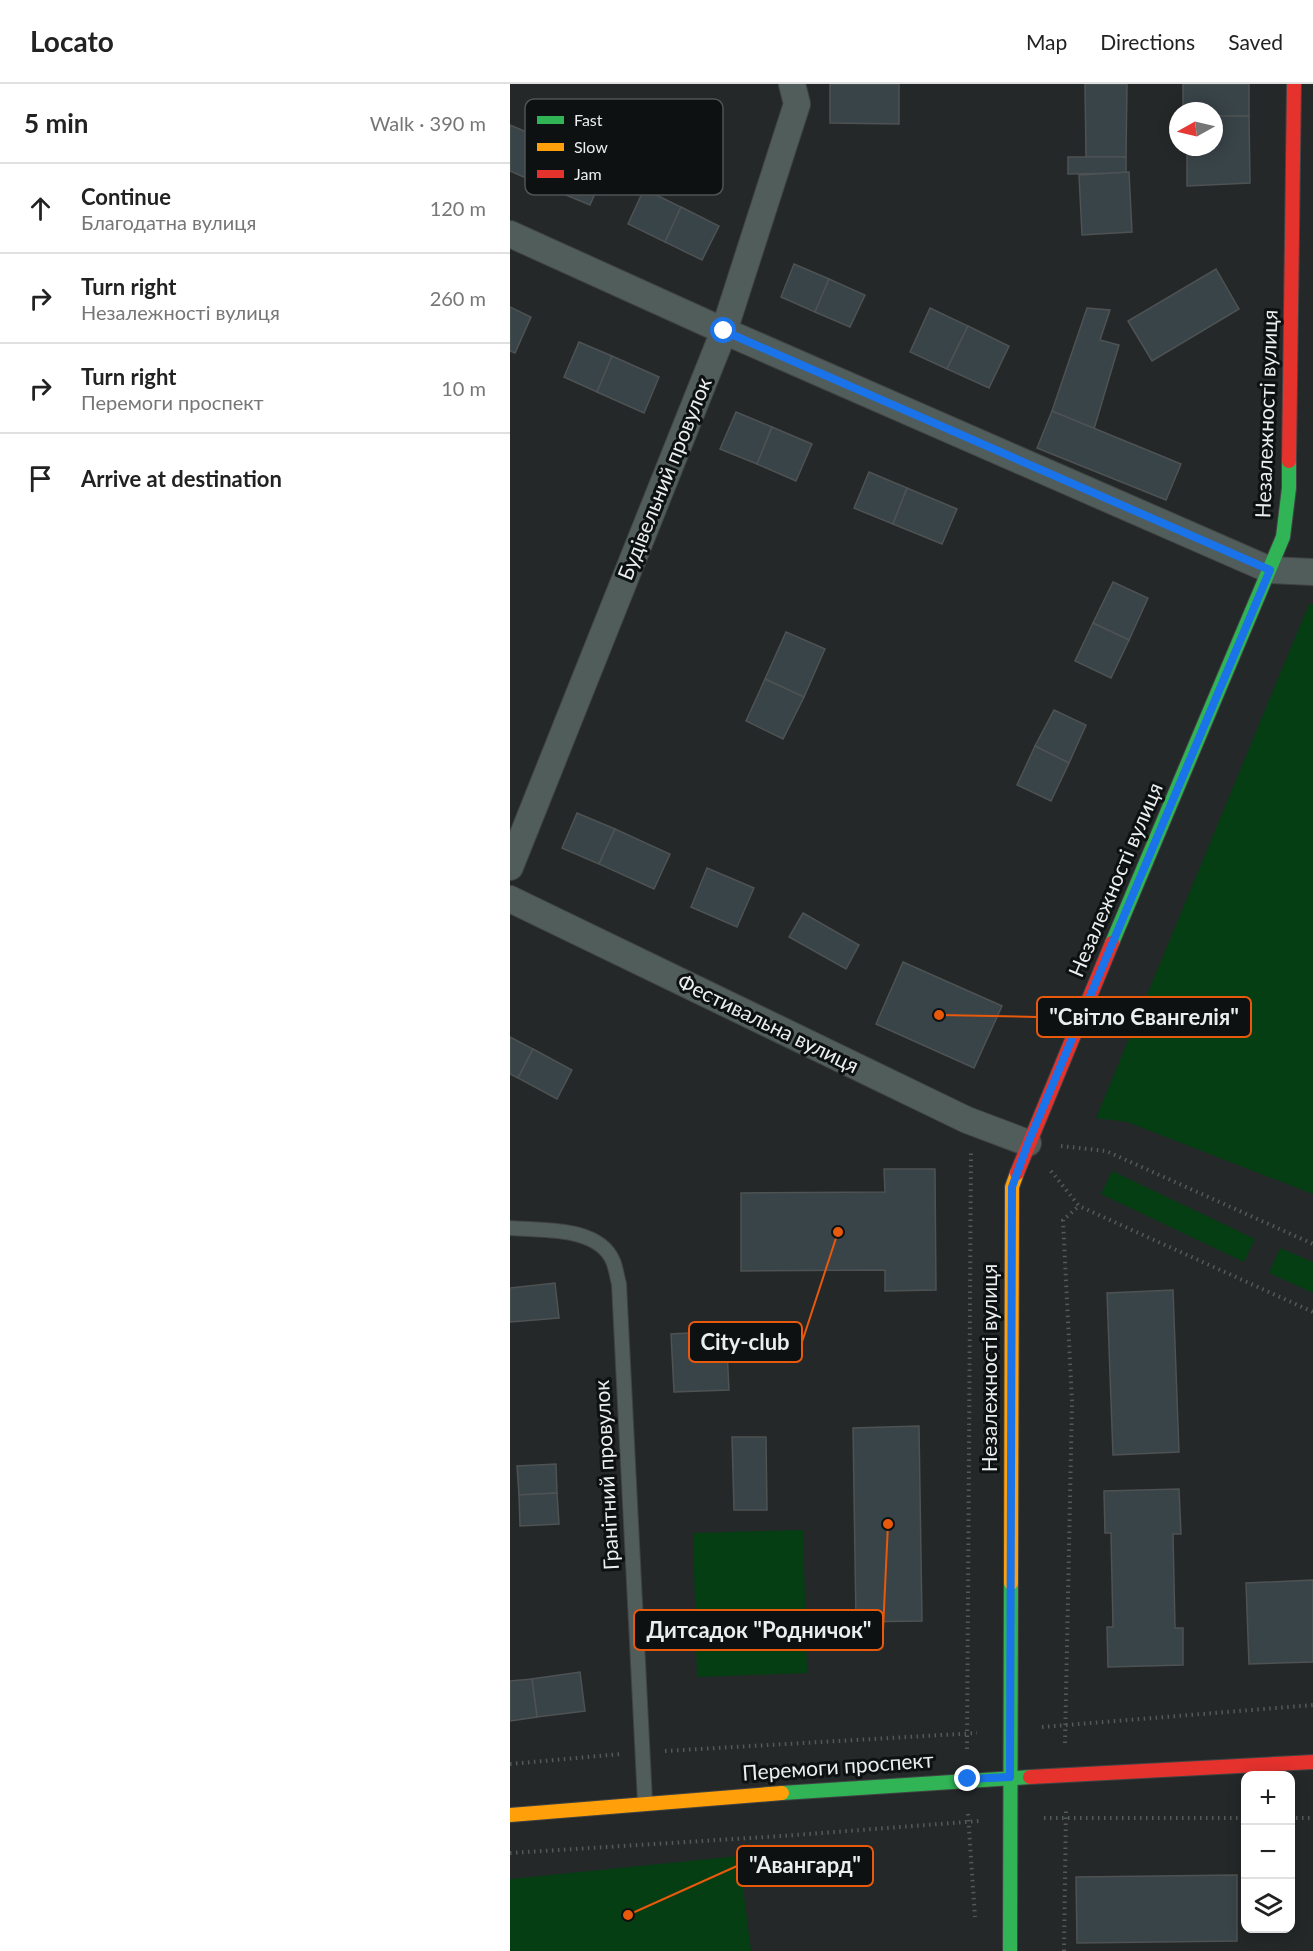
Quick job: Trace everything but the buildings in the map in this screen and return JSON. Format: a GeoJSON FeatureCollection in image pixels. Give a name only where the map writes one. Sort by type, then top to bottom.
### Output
{"type":"FeatureCollection","features":[{"type":"Feature","properties":{"kind":"street","name":"Будівельний провулок"},"geometry":{"type":"LineString","coordinates":[[510,867],[724,331],[797,104],[792,84]]}},
{"type":"Feature","properties":{"kind":"street","name":"Незалежності вулиця"},"geometry":{"type":"LineString","coordinates":[[1010,1951],[1012,1187],[1028,1143],[1283,537],[1289,488],[1294,84]]}},
{"type":"Feature","properties":{"kind":"street"},"geometry":{"type":"LineString","coordinates":[[510,234],[724,331],[1270,570],[1313,572]]}},
{"type":"Feature","properties":{"kind":"street","name":"Фестивальна вулиця"},"geometry":{"type":"LineString","coordinates":[[510,899],[967,1120],[1028,1143]]}},
{"type":"Feature","properties":{"kind":"street","name":"Перемоги проспект"},"geometry":{"type":"LineString","coordinates":[[510,1815],[645,1802],[968,1779],[1313,1762]]}},
{"type":"Feature","properties":{"kind":"lane","name":"Гранітний провулок"},"geometry":{"type":"LineString","coordinates":[[510,1228],[574,1234],[597,1241],[613,1260],[619,1284],[645,1802]]}},
{"type":"Feature","properties":{"kind":"path"},"geometry":{"type":"LineString","coordinates":[[967,1120],[971,1136],[967,1733],[968,1821],[975,1927]]}},
{"type":"Feature","properties":{"kind":"path"},"geometry":{"type":"LineString","coordinates":[[1028,1143],[1079,1206],[1313,1312]]}},
{"type":"Feature","properties":{"kind":"path"},"geometry":{"type":"LineString","coordinates":[[1028,1143],[1106,1151],[1313,1244]]}},
{"type":"Feature","properties":{"kind":"path"},"geometry":{"type":"LineString","coordinates":[[1064,1951],[1067,1817],[1063,1774],[1066,1724],[1071,1402],[1063,1220],[1079,1206]]}},
{"type":"Feature","properties":{"kind":"path"},"geometry":{"type":"LineString","coordinates":[[510,1764],[642,1752],[1009,1731],[1066,1724],[1313,1705]]}},
{"type":"Feature","properties":{"kind":"path"},"geometry":{"type":"LineString","coordinates":[[510,1853],[782,1836],[968,1821],[1067,1817],[1241,1818]]}},
{"type":"Feature","properties":{"kind":"path"},"geometry":{"type":"LineString","coordinates":[[1295,1818],[1313,1818]]}},
{"type":"Feature","properties":{"kind":"green space"},"geometry":{"type":"Polygon","coordinates":[[[1309,604],[1313,604],[1313,1194],[1127,1122],[1096,1118],[1309,604]]]}},
{"type":"Feature","properties":{"kind":"green space"},"geometry":{"type":"Polygon","coordinates":[[[1112,1171],[1255,1239],[1244,1262],[1101,1194],[1112,1171]]]}},
{"type":"Feature","properties":{"kind":"green space"},"geometry":{"type":"Polygon","coordinates":[[[1280,1248],[1313,1262],[1313,1293],[1269,1273],[1280,1248]]]}},
{"type":"Feature","properties":{"kind":"green space"},"geometry":{"type":"Polygon","coordinates":[[[803,1530],[807,1673],[697,1677],[693,1533],[803,1530]]]}},
{"type":"Feature","properties":{"kind":"green space"},"geometry":{"type":"Polygon","coordinates":[[[739,1856],[751,1951],[510,1951],[510,1879],[739,1856]]]}},
{"type":"Feature","properties":{"kind":"traffic: fast"},"geometry":{"type":"LineString","coordinates":[[1112,943],[1283,537],[1289,488],[1289,461]]}},
{"type":"Feature","properties":{"kind":"traffic: fast"},"geometry":{"type":"LineString","coordinates":[[1010,1951],[1011,1583]]}},
{"type":"Feature","properties":{"kind":"traffic: fast"},"geometry":{"type":"LineString","coordinates":[[782,1793],[1030,1777]]}},
{"type":"Feature","properties":{"kind":"traffic: slow"},"geometry":{"type":"LineString","coordinates":[[1011,1583],[1012,1187],[1017,1173]]}},
{"type":"Feature","properties":{"kind":"traffic: slow"},"geometry":{"type":"LineString","coordinates":[[510,1815],[782,1793]]}},
{"type":"Feature","properties":{"kind":"traffic: jam"},"geometry":{"type":"LineString","coordinates":[[1289,461],[1294,84]]}},
{"type":"Feature","properties":{"kind":"traffic: jam"},"geometry":{"type":"LineString","coordinates":[[1017,1173],[1112,943]]}},
{"type":"Feature","properties":{"kind":"traffic: jam"},"geometry":{"type":"LineString","coordinates":[[1030,1777],[1313,1762]]}},
{"type":"Feature","properties":{"kind":"place","name":"\"Світло Євангелія\""},"geometry":{"type":"Point","coordinates":[939,1015]}},
{"type":"Feature","properties":{"kind":"place","name":"City-club"},"geometry":{"type":"Point","coordinates":[838,1232]}},
{"type":"Feature","properties":{"kind":"place","name":"Дитсадок \"Родничок\""},"geometry":{"type":"Point","coordinates":[888,1524]}},
{"type":"Feature","properties":{"kind":"place","name":"\"Авангард\""},"geometry":{"type":"Point","coordinates":[628,1915]}},
{"type":"Feature","properties":{"kind":"route"},"geometry":{"type":"LineString","coordinates":[[724,331],[1270,570],[1028,1143],[1012,1187],[1010,1777],[968,1779]]}}]}
